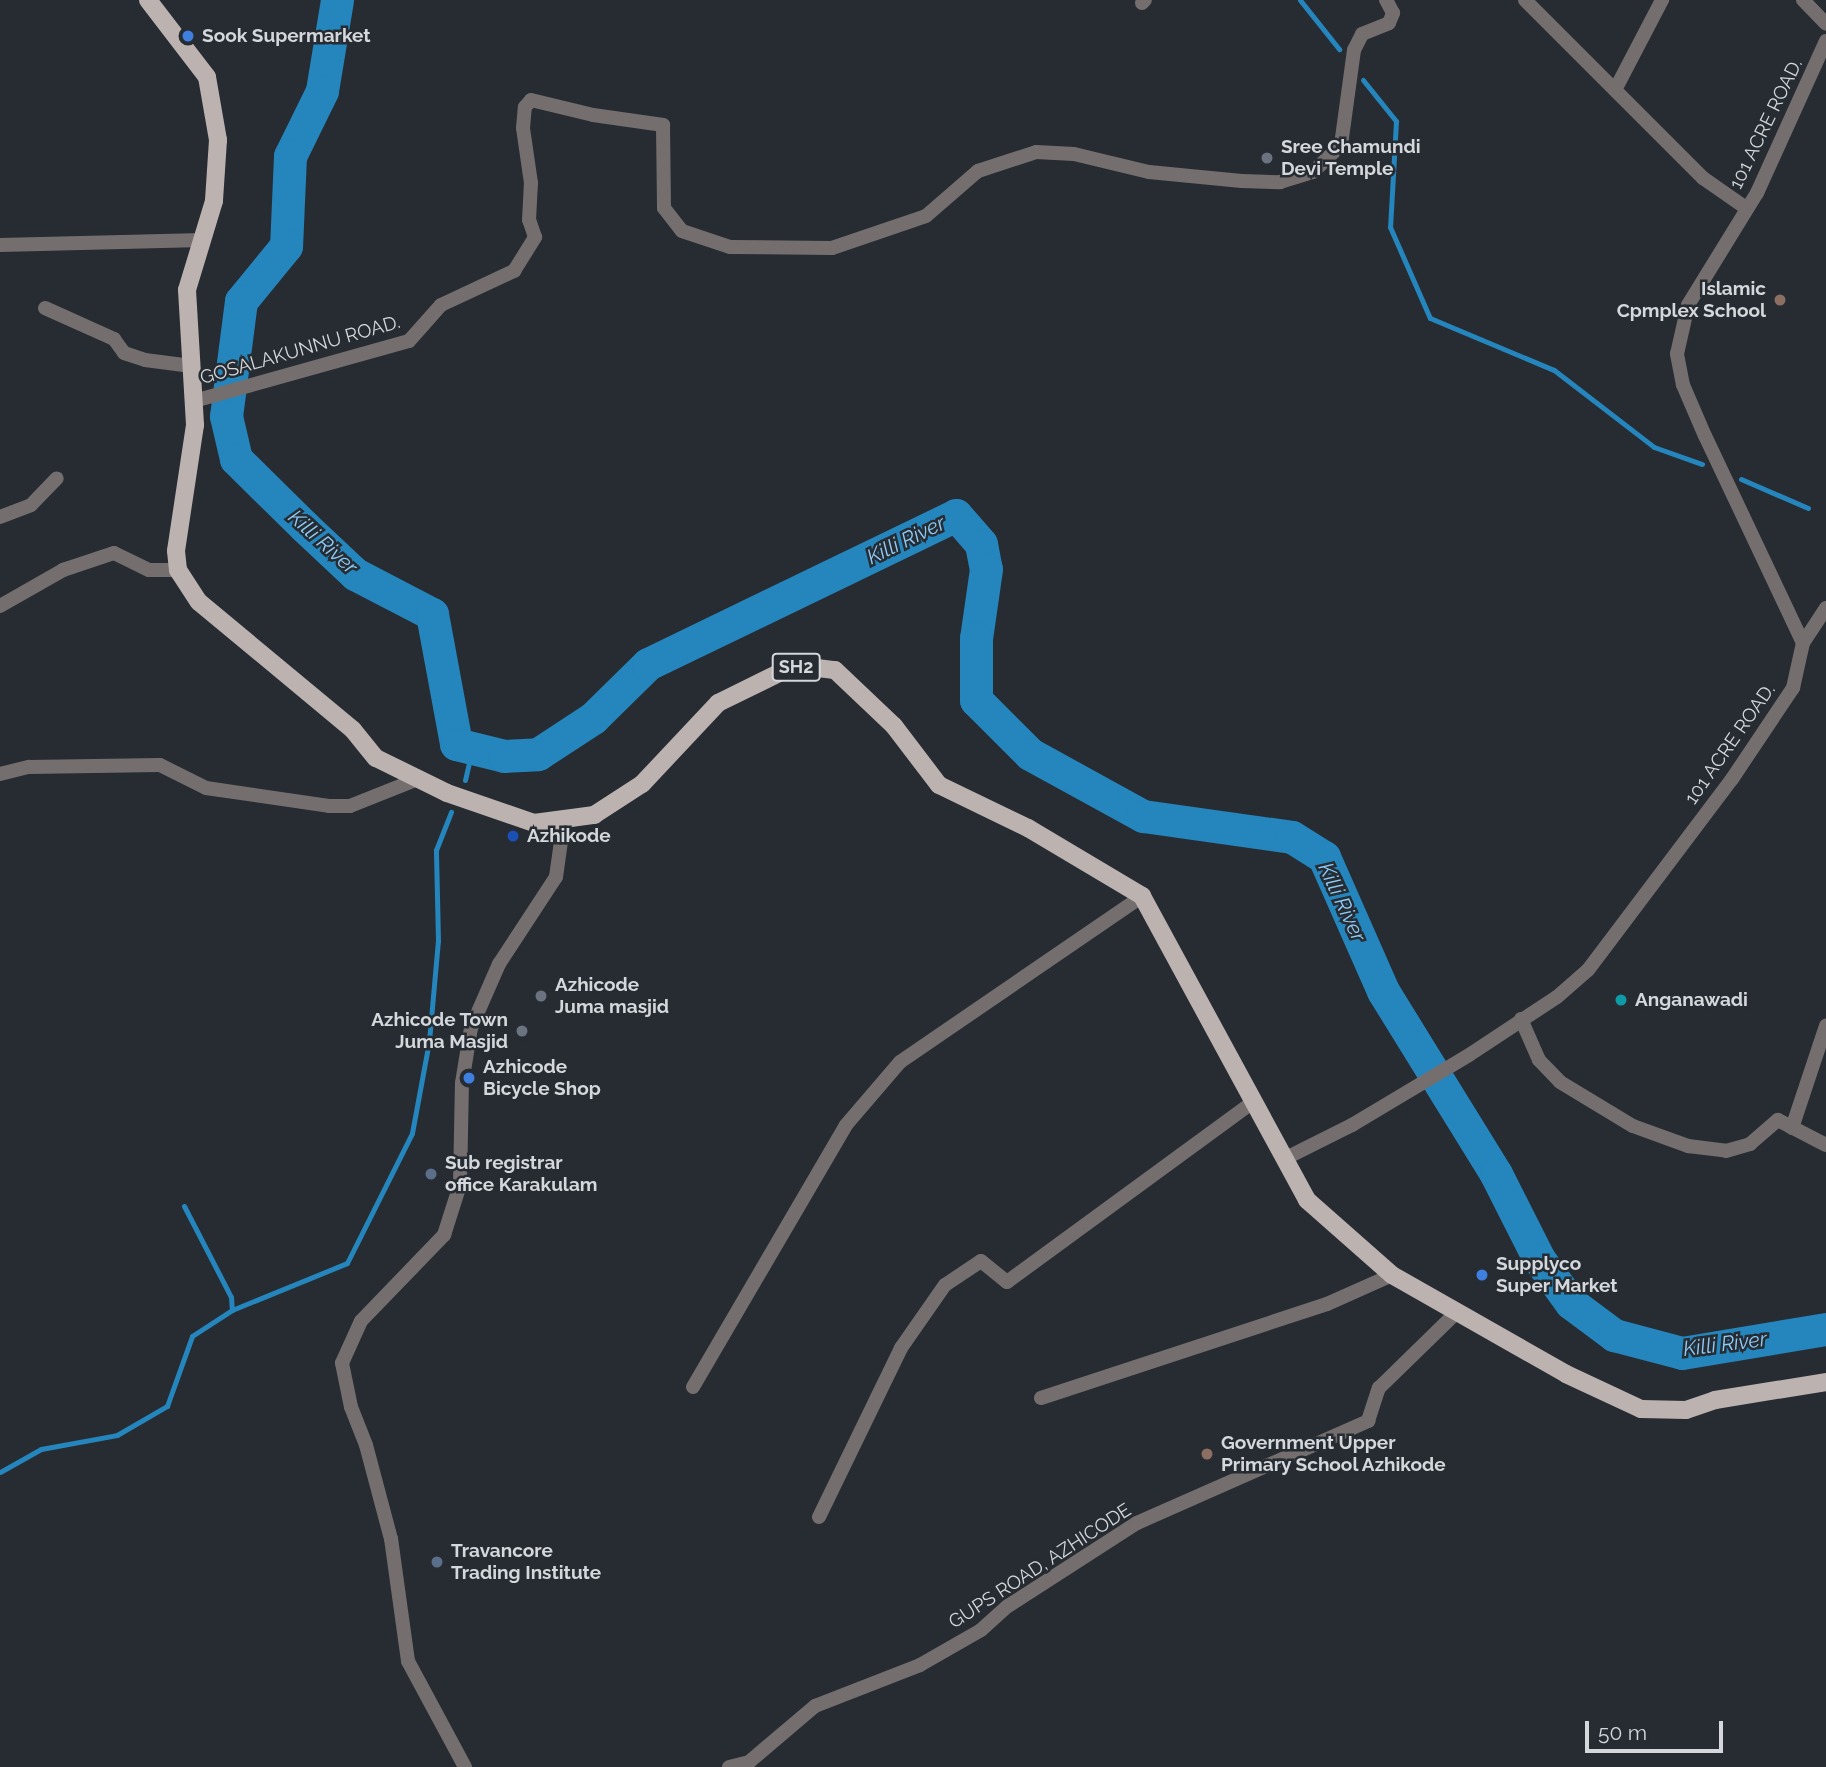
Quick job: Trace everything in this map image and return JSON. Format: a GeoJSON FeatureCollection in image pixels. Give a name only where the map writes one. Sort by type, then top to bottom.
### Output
{"type":"FeatureCollection","features":[{"type":"Feature","properties":{"kind":"main road"},"geometry":{"type":"LineString","coordinates":[[148,0],[207,77],[214,103],[217,172],[203,240],[187,290],[194,401],[176,551],[178,569]]}},
{"type":"Feature","properties":{"kind":"main road","name":"SH2"},"geometry":{"type":"LineString","coordinates":[[178,569],[200,602],[353,730],[376,758],[418,779],[534,823],[594,815],[619,802],[718,703],[780,672],[822,666],[853,682],[939,785],[1028,828],[1142,895]]}},
{"type":"Feature","properties":{"kind":"main road"},"geometry":{"type":"LineString","coordinates":[[1142,895],[1223,1041],[1252,1103],[1307,1200],[1392,1275],[1566,1374],[1641,1409],[1686,1410],[1826,1382]]}},
{"type":"Feature","properties":{"kind":"street","name":"GOSALAKUNNU ROAD."},"geometry":{"type":"LineString","coordinates":[[194,401],[409,341],[441,305],[506,276],[519,265],[536,237],[529,220],[531,183],[523,134],[525,107],[531,100],[593,115],[663,125],[666,140],[662,196],[672,224],[682,231],[730,247],[832,248],[926,216],[978,172],[1036,152],[1074,154],[1149,172],[1242,181],[1280,182],[1312,172],[1341,145],[1354,50],[1362,34],[1389,23],[1393,13],[1386,0]]}},
{"type":"Feature","properties":{"kind":"street"},"geometry":{"type":"LineString","coordinates":[[1525,0],[1703,178],[1746,208]]}},
{"type":"Feature","properties":{"kind":"street"},"geometry":{"type":"LineString","coordinates":[[1615,90],[1662,0]]}},
{"type":"Feature","properties":{"kind":"street"},"geometry":{"type":"LineString","coordinates":[[1803,0],[1826,24]]}},
{"type":"Feature","properties":{"kind":"street","name":"101 ACRE ROAD."},"geometry":{"type":"LineString","coordinates":[[1284,1159],[1352,1125],[1469,1055],[1558,997],[1588,970],[1639,904],[1793,688],[1803,643],[1705,436],[1683,384],[1677,354],[1688,305],[1746,208],[1758,193],[1826,41]]}},
{"type":"Feature","properties":{"kind":"street"},"geometry":{"type":"LineString","coordinates":[[0,245],[203,240]]}},
{"type":"Feature","properties":{"kind":"street"},"geometry":{"type":"LineString","coordinates":[[45,308],[114,339],[124,353],[145,360],[192,366]]}},
{"type":"Feature","properties":{"kind":"street"},"geometry":{"type":"LineString","coordinates":[[0,517],[31,505],[57,478]]}},
{"type":"Feature","properties":{"kind":"street"},"geometry":{"type":"LineString","coordinates":[[0,606],[63,570],[114,553],[149,570],[178,569]]}},
{"type":"Feature","properties":{"kind":"street"},"geometry":{"type":"LineString","coordinates":[[1803,643],[1826,608]]}},
{"type":"Feature","properties":{"kind":"street"},"geometry":{"type":"LineString","coordinates":[[0,774],[29,767],[160,765],[206,788],[330,806],[350,806],[418,779]]}},
{"type":"Feature","properties":{"kind":"street"},"geometry":{"type":"LineString","coordinates":[[465,1767],[408,1661],[391,1539],[366,1445],[351,1407],[342,1363],[361,1321],[444,1235],[460,1185],[462,1083],[471,1028],[499,964],[556,877],[564,820]]}},
{"type":"Feature","properties":{"kind":"street"},"geometry":{"type":"LineString","coordinates":[[693,1387],[846,1125],[900,1062],[1142,895]]}},
{"type":"Feature","properties":{"kind":"street"},"geometry":{"type":"LineString","coordinates":[[1521,1020],[1539,1059],[1560,1082],[1633,1126],[1688,1146],[1726,1150],[1750,1144],[1777,1120],[1826,1145]]}},
{"type":"Feature","properties":{"kind":"street"},"geometry":{"type":"LineString","coordinates":[[1792,1128],[1826,1026]]}},
{"type":"Feature","properties":{"kind":"street"},"geometry":{"type":"LineString","coordinates":[[819,1517],[901,1348],[945,1284],[981,1261],[1007,1282],[1252,1103]]}},
{"type":"Feature","properties":{"kind":"street"},"geometry":{"type":"LineString","coordinates":[[1041,1398],[1327,1304],[1392,1275]]}},
{"type":"Feature","properties":{"kind":"street","name":"GUPS ROAD, AZHICODE"},"geometry":{"type":"LineString","coordinates":[[729,1767],[749,1762],[815,1706],[920,1665],[981,1630],[1007,1606],[1137,1523],[1368,1421],[1379,1388],[1457,1312]]}},
{"type":"Feature","properties":{"kind":"waterway","name":"Killi River"},"geometry":{"type":"LineString","coordinates":[[337,0],[322,91],[290,156],[286,246],[241,301],[226,416],[236,459],[305,527],[355,574],[432,614],[456,744],[504,756],[538,754],[593,718],[648,664],[956,515],[981,544],[986,569],[976,638],[976,700],[1030,754],[1143,816],[1292,837],[1324,857],[1383,991],[1496,1174],[1539,1259],[1571,1303],[1614,1335],[1682,1353],[1826,1329]]}},
{"type":"Feature","properties":{"kind":"waterway"},"geometry":{"type":"LineString","coordinates":[[1300,0],[1339,49]]}},
{"type":"Feature","properties":{"kind":"waterway"},"geometry":{"type":"LineString","coordinates":[[1363,80],[1396,121],[1390,227],[1430,318],[1554,370],[1654,447],[1702,464]]}},
{"type":"Feature","properties":{"kind":"waterway"},"geometry":{"type":"LineString","coordinates":[[1741,479],[1808,508]]}},
{"type":"Feature","properties":{"kind":"waterway"},"geometry":{"type":"LineString","coordinates":[[465,780],[469,762],[495,755]]}},
{"type":"Feature","properties":{"kind":"waterway"},"geometry":{"type":"LineString","coordinates":[[184,1206],[231,1297],[232,1310],[347,1263],[412,1133],[429,1041],[438,941],[436,850],[451,812]]}},
{"type":"Feature","properties":{"kind":"waterway"},"geometry":{"type":"LineString","coordinates":[[0,1472],[41,1449],[117,1435],[167,1406],[192,1336],[232,1310]]}},
{"type":"Feature","properties":{"kind":"place","name":"Sook Supermarket"},"geometry":{"type":"Point","coordinates":[188,36]}},
{"type":"Feature","properties":{"kind":"place","name":"Sree Chamundi Devi Temple"},"geometry":{"type":"Point","coordinates":[1267,158]}},
{"type":"Feature","properties":{"kind":"place","name":"Islamic Cpmplex School"},"geometry":{"type":"Point","coordinates":[1780,300]}},
{"type":"Feature","properties":{"kind":"place","name":"Azhikode"},"geometry":{"type":"Point","coordinates":[513,836]}},
{"type":"Feature","properties":{"kind":"place","name":"Azhicode Juma masjid"},"geometry":{"type":"Point","coordinates":[541,996]}},
{"type":"Feature","properties":{"kind":"place","name":"Anganawadi"},"geometry":{"type":"Point","coordinates":[1621,1000]}},
{"type":"Feature","properties":{"kind":"place","name":"Azhicode Town Juma Masjid"},"geometry":{"type":"Point","coordinates":[522,1031]}},
{"type":"Feature","properties":{"kind":"place","name":"Azhicode Bicycle Shop"},"geometry":{"type":"Point","coordinates":[469,1078]}},
{"type":"Feature","properties":{"kind":"place","name":"Sub registrar office Karakulam"},"geometry":{"type":"Point","coordinates":[431,1174]}},
{"type":"Feature","properties":{"kind":"place","name":"Supplyco Super Market"},"geometry":{"type":"Point","coordinates":[1482,1275]}},
{"type":"Feature","properties":{"kind":"place","name":"Government Upper Primary School Azhikode"},"geometry":{"type":"Point","coordinates":[1207,1454]}},
{"type":"Feature","properties":{"kind":"place","name":"Travancore Trading Institute"},"geometry":{"type":"Point","coordinates":[437,1562]}}]}
